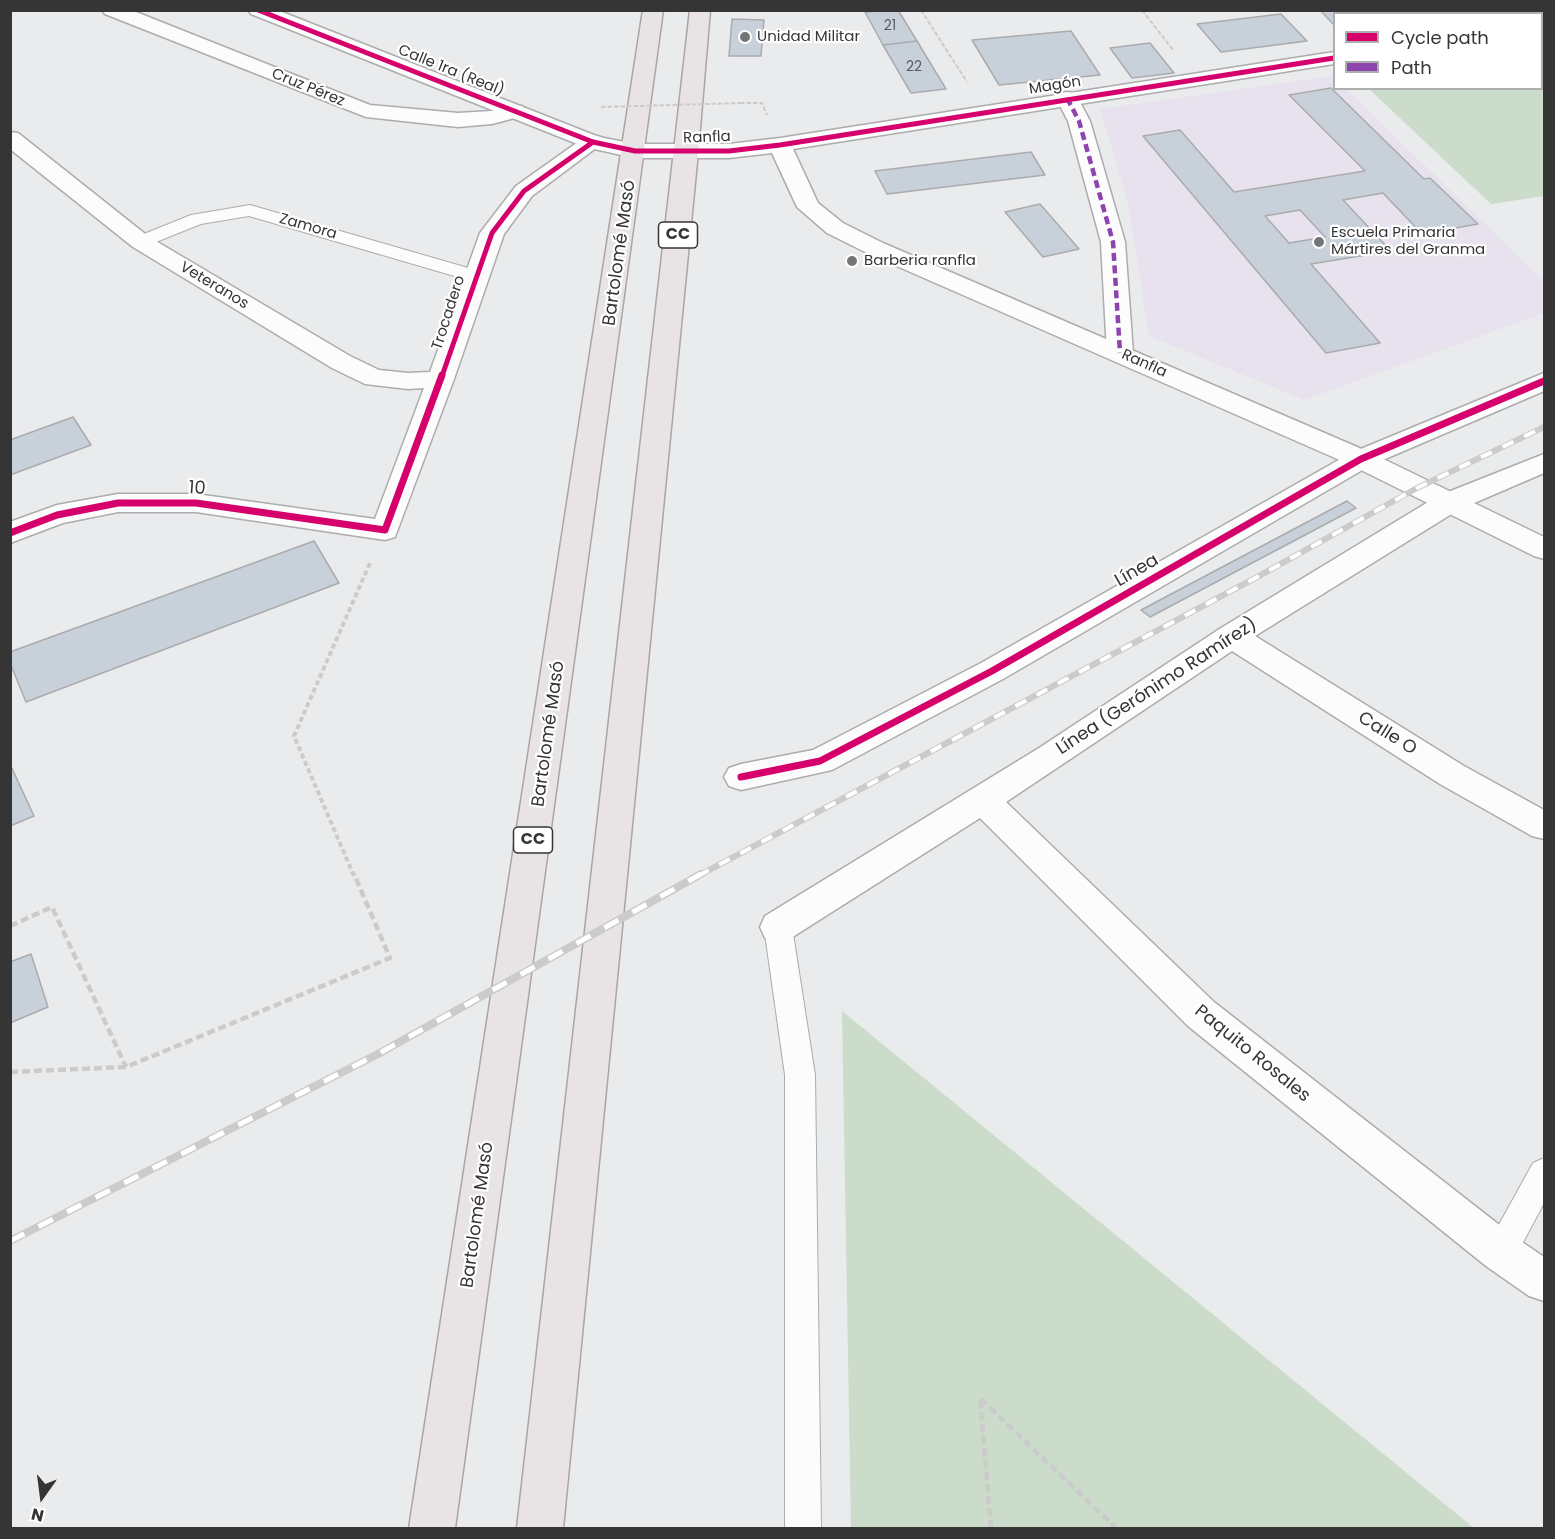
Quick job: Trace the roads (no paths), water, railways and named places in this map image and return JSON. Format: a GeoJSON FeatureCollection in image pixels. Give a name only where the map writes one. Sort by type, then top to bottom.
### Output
{"type":"FeatureCollection","features":[{"type":"Feature","properties":{"kind":"main road","name":"Bartolomé Masó"},"geometry":{"type":"LineString","coordinates":[[432,1528],[635,151],[653,10]]}},
{"type":"Feature","properties":{"kind":"main road","name":"CC"},"geometry":{"type":"LineString","coordinates":[[540,1528],[687,152],[700,10]]}},
{"type":"Feature","properties":{"kind":"street","name":"Cruz Pérez"},"geometry":{"type":"LineString","coordinates":[[112,10],[366,111],[458,120],[492,117],[514,111]]}},
{"type":"Feature","properties":{"kind":"street","name":"Calle 1ra (Real)"},"geometry":{"type":"LineString","coordinates":[[258,10],[593,142],[635,151]]}},
{"type":"Feature","properties":{"kind":"street","name":"Magón"},"geometry":{"type":"LineString","coordinates":[[780,145],[1067,98],[1333,58]]}},
{"type":"Feature","properties":{"kind":"street"},"geometry":{"type":"LineString","coordinates":[[1067,98],[1079,121],[1113,242],[1120,353]]}},
{"type":"Feature","properties":{"kind":"street","name":"Veteranos"},"geometry":{"type":"LineString","coordinates":[[10,138],[141,242],[341,362],[374,378],[408,381],[441,380]]}},
{"type":"Feature","properties":{"kind":"street","name":"Trocadero"},"geometry":{"type":"LineString","coordinates":[[385,530],[441,380],[475,276],[492,233],[524,191],[593,142]]}},
{"type":"Feature","properties":{"kind":"street","name":"Ranfla"},"geometry":{"type":"LineString","coordinates":[[635,151],[729,151],[780,145],[796,184],[809,207],[835,228],[886,253],[1361,459],[1545,549]]}},
{"type":"Feature","properties":{"kind":"street","name":"Línea"},"geometry":{"type":"LineString","coordinates":[[741,777],[820,760],[992,671],[1361,459],[1545,381]]}},
{"type":"Feature","properties":{"kind":"street","name":"Línea (Gerónimo Ramírez)"},"geometry":{"type":"LineString","coordinates":[[778,927],[983,800],[1232,636],[1448,503],[1545,463]]}},
{"type":"Feature","properties":{"kind":"street","name":"10"},"geometry":{"type":"LineString","coordinates":[[10,533],[57,515],[129,503],[196,503],[385,530]]}},
{"type":"Feature","properties":{"kind":"street","name":"Calle O"},"geometry":{"type":"LineString","coordinates":[[1232,636],[1452,775],[1545,826]]}},
{"type":"Feature","properties":{"kind":"street","name":"Paquito Rosales"},"geometry":{"type":"LineString","coordinates":[[983,800],[1201,1014],[1502,1252],[1545,1281]]}},
{"type":"Feature","properties":{"kind":"lane","name":"Zamora"},"geometry":{"type":"LineString","coordinates":[[141,242],[197,219],[250,210],[475,276]]}},
{"type":"Feature","properties":{"kind":"lane"},"geometry":{"type":"LineString","coordinates":[[778,927],[800,1075],[803,1528]]}},
{"type":"Feature","properties":{"kind":"lane"},"geometry":{"type":"LineString","coordinates":[[1502,1252],[1545,1173]]}},
{"type":"Feature","properties":{"kind":"railway"},"geometry":{"type":"LineString","coordinates":[[698,876],[1259,576],[1417,488],[1544,427]]}},
{"type":"Feature","properties":{"kind":"railway"},"geometry":{"type":"LineString","coordinates":[[10,1241],[378,1054],[701,874]]}},
{"type":"Feature","properties":{"kind":"place","name":"Unidad Militar"},"geometry":{"type":"Point","coordinates":[745,37]}},
{"type":"Feature","properties":{"kind":"place","name":"Escuela Primaria Mártires del Granma"},"geometry":{"type":"Point","coordinates":[1319,242]}},
{"type":"Feature","properties":{"kind":"place","name":"Barberia ranfla"},"geometry":{"type":"Point","coordinates":[852,261]}}]}
